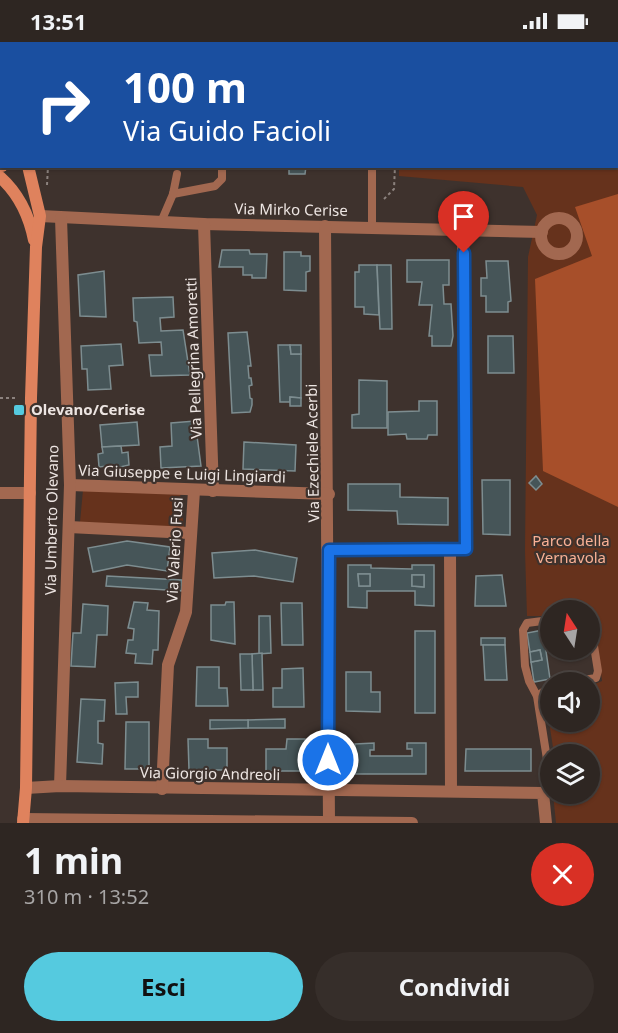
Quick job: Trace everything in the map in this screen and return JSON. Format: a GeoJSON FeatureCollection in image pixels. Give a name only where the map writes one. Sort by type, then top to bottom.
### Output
{"type":"FeatureCollection","features":[{"type":"Feature","properties":{"kind":"street","name":"Via Umberto Olevano"},"geometry":{"type":"LineString","coordinates":[[23,821],[26,788],[36,247],[40,216],[28,168]]}},
{"type":"Feature","properties":{"kind":"street","name":"Via Umberto Olevano"},"geometry":{"type":"LineString","coordinates":[[0,177],[12,188],[26,211],[36,247]]}},
{"type":"Feature","properties":{"kind":"street","name":"Via Mirko Cerise"},"geometry":{"type":"LineString","coordinates":[[40,216],[204,224],[542,232]]}},
{"type":"Feature","properties":{"kind":"street","name":"Via Umberto Olevano"},"geometry":{"type":"LineString","coordinates":[[60,786],[70,485],[61,218]]}},
{"type":"Feature","properties":{"kind":"street","name":"Via Pellegrina Amoretti"},"geometry":{"type":"LineString","coordinates":[[204,224],[213,491]]}},
{"type":"Feature","properties":{"kind":"street","name":"Via Ezechiele Acerbi"},"geometry":{"type":"LineString","coordinates":[[325,226],[329,494],[328,822]]}},
{"type":"Feature","properties":{"kind":"street"},"geometry":{"type":"LineString","coordinates":[[329,550],[466,549],[463,230]]}},
{"type":"Feature","properties":{"kind":"street","name":"Via Giuseppe e Luigi Lingiardi"},"geometry":{"type":"LineString","coordinates":[[70,485],[329,494]]}},
{"type":"Feature","properties":{"kind":"street","name":"Via Valerio Fusi"},"geometry":{"type":"LineString","coordinates":[[162,789],[168,666],[186,612],[189,533],[194,491]]}},
{"type":"Feature","properties":{"kind":"street"},"geometry":{"type":"LineString","coordinates":[[0,493],[30,493]]}},
{"type":"Feature","properties":{"kind":"street"},"geometry":{"type":"LineString","coordinates":[[69,527],[189,533]]}},
{"type":"Feature","properties":{"kind":"street"},"geometry":{"type":"LineString","coordinates":[[450,550],[451,791]]}},
{"type":"Feature","properties":{"kind":"street","name":"Via Giorgio Andreoli"},"geometry":{"type":"LineString","coordinates":[[26,788],[60,786],[540,793]]}},
{"type":"Feature","properties":{"kind":"street"},"geometry":{"type":"LineString","coordinates":[[544,804],[546,823]]}},
{"type":"Feature","properties":{"kind":"street"},"geometry":{"type":"LineString","coordinates":[[23,821],[412,823]]}},
{"type":"Feature","properties":{"kind":"lane"},"geometry":{"type":"LineString","coordinates":[[372,168],[372,227]]}},
{"type":"Feature","properties":{"kind":"lane"},"geometry":{"type":"LineString","coordinates":[[173,194],[215,186],[222,179],[222,170]]}},
{"type":"Feature","properties":{"kind":"lane"},"geometry":{"type":"LineString","coordinates":[[161,222],[173,194],[177,174]]}},
{"type":"Feature","properties":{"kind":"lane"},"geometry":{"type":"LineString","coordinates":[[540,621],[527,623],[523,630],[529,681],[537,696],[545,744]]}},
{"type":"Feature","properties":{"kind":"lane"},"geometry":{"type":"LineString","coordinates":[[537,696],[540,692]]}},
{"type":"Feature","properties":{"kind":"path"},"geometry":{"type":"LineString","coordinates":[[372,207],[394,189],[395,168]]}},
{"type":"Feature","properties":{"kind":"green space","name":"Parco della Vernavola"},"geometry":{"type":"Polygon","coordinates":[[[399,168],[618,168],[618,823],[556,823],[554,804],[600,804],[600,744],[552,744],[551,732],[600,732],[600,682],[602,681],[599,660],[600,600],[540,600],[540,616],[527,616],[525,551],[528,257],[537,215],[523,187],[399,176],[399,168]]]}},
{"type":"Feature","properties":{"kind":"green space"},"geometry":{"type":"Polygon","coordinates":[[[83,490],[180,493],[184,528],[80,522],[83,490]]]}},
{"type":"Feature","properties":{"kind":"shaded area"},"geometry":{"type":"Polygon","coordinates":[[[618,194],[618,507],[543,471],[535,279],[592,256],[575,207],[618,194]]]}},
{"type":"Feature","properties":{"kind":"building"},"geometry":{"type":"Polygon","coordinates":[[[289,168],[306,168],[305,174],[289,174],[289,168]]]}},
{"type":"Feature","properties":{"kind":"building"},"geometry":{"type":"Polygon","coordinates":[[[222,250],[249,250],[250,254],[267,254],[266,278],[252,278],[252,275],[243,275],[243,267],[219,267],[222,250]]]}},
{"type":"Feature","properties":{"kind":"building"},"geometry":{"type":"Polygon","coordinates":[[[284,252],[301,252],[301,256],[310,256],[310,271],[306,272],[306,291],[284,290],[284,252]]]}},
{"type":"Feature","properties":{"kind":"building"},"geometry":{"type":"Polygon","coordinates":[[[407,260],[449,260],[449,285],[443,285],[444,304],[451,304],[453,336],[451,346],[432,346],[432,336],[429,336],[432,305],[419,305],[422,282],[407,282],[407,260]]]}},
{"type":"Feature","properties":{"kind":"building"},"geometry":{"type":"Polygon","coordinates":[[[486,261],[508,261],[511,301],[508,302],[508,312],[486,312],[486,296],[481,296],[481,278],[487,278],[486,261]]]}},
{"type":"Feature","properties":{"kind":"building"},"geometry":{"type":"Polygon","coordinates":[[[359,265],[377,265],[379,315],[364,314],[364,307],[355,307],[355,272],[359,272],[359,265]]]}},
{"type":"Feature","properties":{"kind":"building"},"geometry":{"type":"Polygon","coordinates":[[[377,265],[391,265],[392,329],[380,329],[377,265]]]}},
{"type":"Feature","properties":{"kind":"building"},"geometry":{"type":"Polygon","coordinates":[[[104,271],[106,317],[80,316],[78,275],[104,271]]]}},
{"type":"Feature","properties":{"kind":"building"},"geometry":{"type":"Polygon","coordinates":[[[173,297],[174,317],[160,318],[161,331],[183,330],[190,375],[151,376],[149,355],[162,355],[161,342],[139,343],[137,322],[134,321],[133,298],[173,297]]]}},
{"type":"Feature","properties":{"kind":"building"},"geometry":{"type":"Polygon","coordinates":[[[247,332],[252,405],[250,412],[232,413],[228,333],[247,332]]]}},
{"type":"Feature","properties":{"kind":"building"},"geometry":{"type":"Polygon","coordinates":[[[488,336],[513,336],[514,373],[488,373],[488,336]]]}},
{"type":"Feature","properties":{"kind":"building"},"geometry":{"type":"Polygon","coordinates":[[[121,344],[123,365],[109,366],[111,389],[88,390],[87,369],[82,369],[81,346],[121,344]]]}},
{"type":"Feature","properties":{"kind":"building"},"geometry":{"type":"Polygon","coordinates":[[[278,345],[290,345],[291,354],[301,354],[301,398],[290,397],[290,402],[280,402],[278,345]]]}},
{"type":"Feature","properties":{"kind":"building"},"geometry":{"type":"Polygon","coordinates":[[[290,345],[301,345],[301,354],[291,354],[290,345]]]}},
{"type":"Feature","properties":{"kind":"building"},"geometry":{"type":"Polygon","coordinates":[[[359,380],[387,381],[387,428],[352,428],[352,415],[359,414],[359,380]]]}},
{"type":"Feature","properties":{"kind":"building"},"geometry":{"type":"Polygon","coordinates":[[[290,397],[301,398],[301,406],[290,406],[290,397]]]}},
{"type":"Feature","properties":{"kind":"building"},"geometry":{"type":"Polygon","coordinates":[[[419,401],[437,401],[437,435],[428,435],[427,439],[407,439],[406,434],[388,435],[388,412],[419,411],[419,401]]]}},
{"type":"Feature","properties":{"kind":"building"},"geometry":{"type":"Polygon","coordinates":[[[195,421],[201,466],[161,468],[160,447],[172,446],[171,423],[195,421]]]}},
{"type":"Feature","properties":{"kind":"building"},"geometry":{"type":"Polygon","coordinates":[[[137,422],[139,445],[102,447],[100,425],[137,422]]]}},
{"type":"Feature","properties":{"kind":"building"},"geometry":{"type":"Polygon","coordinates":[[[244,442],[296,445],[295,471],[243,469],[244,442]]]}},
{"type":"Feature","properties":{"kind":"building"},"geometry":{"type":"Polygon","coordinates":[[[121,446],[122,453],[128,452],[129,465],[107,470],[107,466],[99,467],[98,454],[103,453],[102,447],[121,446]]]}},
{"type":"Feature","properties":{"kind":"building"},"geometry":{"type":"Polygon","coordinates":[[[536,476],[542,484],[536,490],[529,483],[536,476]]]}},
{"type":"Feature","properties":{"kind":"building"},"geometry":{"type":"Polygon","coordinates":[[[482,480],[510,480],[510,535],[483,534],[482,480]]]}},
{"type":"Feature","properties":{"kind":"building"},"geometry":{"type":"Polygon","coordinates":[[[348,484],[400,484],[400,497],[448,498],[448,525],[398,524],[397,511],[348,510],[348,484]]]}},
{"type":"Feature","properties":{"kind":"building"},"geometry":{"type":"Polygon","coordinates":[[[127,541],[170,547],[167,571],[127,565],[93,572],[88,548],[127,541]]]}},
{"type":"Feature","properties":{"kind":"building"},"geometry":{"type":"Polygon","coordinates":[[[255,550],[297,558],[293,582],[254,576],[214,578],[212,553],[255,550]]]}},
{"type":"Feature","properties":{"kind":"building"},"geometry":{"type":"Polygon","coordinates":[[[348,565],[412,569],[412,565],[434,565],[434,606],[415,605],[415,591],[367,591],[367,608],[348,607],[348,565]],[[358,574],[359,586],[370,586],[370,574],[358,574]],[[412,575],[412,586],[424,587],[424,575],[412,575]]]}},
{"type":"Feature","properties":{"kind":"building"},"geometry":{"type":"Polygon","coordinates":[[[358,574],[370,574],[370,586],[359,586],[358,574]]]}},
{"type":"Feature","properties":{"kind":"building"},"geometry":{"type":"Polygon","coordinates":[[[412,575],[424,575],[424,587],[412,586],[412,575]]]}},
{"type":"Feature","properties":{"kind":"building"},"geometry":{"type":"Polygon","coordinates":[[[502,575],[506,606],[475,606],[476,576],[502,575]]]}},
{"type":"Feature","properties":{"kind":"building"},"geometry":{"type":"Polygon","coordinates":[[[107,576],[182,580],[182,591],[106,586],[107,576]]]}},
{"type":"Feature","properties":{"kind":"building"},"geometry":{"type":"Polygon","coordinates":[[[134,602],[148,603],[147,610],[159,611],[158,650],[153,650],[152,664],[135,663],[136,654],[126,653],[128,640],[133,640],[134,629],[128,628],[134,602]]]}},
{"type":"Feature","properties":{"kind":"building"},"geometry":{"type":"Polygon","coordinates":[[[226,602],[234,602],[235,644],[211,640],[211,605],[225,605],[226,602]]]}},
{"type":"Feature","properties":{"kind":"building"},"geometry":{"type":"Polygon","coordinates":[[[281,603],[302,603],[303,645],[282,645],[281,603]]]}},
{"type":"Feature","properties":{"kind":"building"},"geometry":{"type":"Polygon","coordinates":[[[83,604],[108,606],[107,635],[97,635],[95,667],[71,666],[73,633],[81,633],[83,604]]]}},
{"type":"Feature","properties":{"kind":"building"},"geometry":{"type":"Polygon","coordinates":[[[259,616],[270,616],[271,653],[259,654],[259,616]]]}},
{"type":"Feature","properties":{"kind":"building"},"geometry":{"type":"Polygon","coordinates":[[[415,631],[435,631],[435,713],[415,713],[415,631]]]}},
{"type":"Feature","properties":{"kind":"building"},"geometry":{"type":"Polygon","coordinates":[[[540,631],[540,650],[530,652],[527,633],[540,631]]]}},
{"type":"Feature","properties":{"kind":"building"},"geometry":{"type":"Polygon","coordinates":[[[481,638],[505,638],[505,645],[481,645],[481,638]]]}},
{"type":"Feature","properties":{"kind":"building"},"geometry":{"type":"Polygon","coordinates":[[[483,645],[505,645],[507,680],[485,680],[483,645]]]}},
{"type":"Feature","properties":{"kind":"building"},"geometry":{"type":"Polygon","coordinates":[[[540,650],[540,660],[542,660],[531,662],[530,652],[540,650]]]}},
{"type":"Feature","properties":{"kind":"building"},"geometry":{"type":"Polygon","coordinates":[[[262,653],[263,690],[253,690],[252,654],[262,653]]]}},
{"type":"Feature","properties":{"kind":"building"},"geometry":{"type":"Polygon","coordinates":[[[240,654],[252,654],[253,690],[241,690],[240,654]]]}},
{"type":"Feature","properties":{"kind":"building"},"geometry":{"type":"Polygon","coordinates":[[[547,660],[549,672],[540,672],[540,681],[534,682],[531,662],[547,660]]]}},
{"type":"Feature","properties":{"kind":"building"},"geometry":{"type":"Polygon","coordinates":[[[197,667],[219,667],[219,688],[227,688],[228,706],[196,706],[197,667]]]}},
{"type":"Feature","properties":{"kind":"building"},"geometry":{"type":"Polygon","coordinates":[[[303,668],[304,707],[273,707],[273,688],[282,688],[282,669],[303,668]]]}},
{"type":"Feature","properties":{"kind":"building"},"geometry":{"type":"Polygon","coordinates":[[[346,672],[371,672],[371,692],[380,692],[380,712],[346,711],[346,672]]]}},
{"type":"Feature","properties":{"kind":"building"},"geometry":{"type":"Polygon","coordinates":[[[138,682],[138,697],[126,697],[127,714],[116,714],[115,683],[138,682]]]}},
{"type":"Feature","properties":{"kind":"building"},"geometry":{"type":"Polygon","coordinates":[[[81,699],[105,700],[104,721],[98,721],[98,743],[103,744],[102,764],[77,762],[81,699]]]}},
{"type":"Feature","properties":{"kind":"building"},"geometry":{"type":"Polygon","coordinates":[[[285,719],[285,728],[248,728],[248,720],[285,719]]]}},
{"type":"Feature","properties":{"kind":"building"},"geometry":{"type":"Polygon","coordinates":[[[210,720],[248,720],[248,728],[210,729],[210,720]]]}},
{"type":"Feature","properties":{"kind":"building"},"geometry":{"type":"Polygon","coordinates":[[[126,722],[149,722],[149,769],[125,769],[126,722]]]}},
{"type":"Feature","properties":{"kind":"building"},"geometry":{"type":"Polygon","coordinates":[[[188,739],[208,739],[208,748],[227,748],[227,770],[189,770],[188,739]]]}},
{"type":"Feature","properties":{"kind":"building"},"geometry":{"type":"Polygon","coordinates":[[[287,739],[305,739],[305,771],[266,771],[266,749],[286,749],[287,739]]]}},
{"type":"Feature","properties":{"kind":"building"},"geometry":{"type":"Polygon","coordinates":[[[374,743],[374,750],[370,750],[370,756],[412,756],[412,749],[407,749],[407,743],[426,743],[426,774],[355,774],[355,744],[374,743]]]}},
{"type":"Feature","properties":{"kind":"building"},"geometry":{"type":"Polygon","coordinates":[[[466,749],[531,749],[531,771],[465,771],[466,749]]]}},
{"type":"Feature","properties":{"kind":"place","name":"Olevano/Cerise"},"geometry":{"type":"Point","coordinates":[19,410]}},
{"type":"Feature","properties":{"kind":"route"},"geometry":{"type":"LineString","coordinates":[[328,760],[329,550],[466,549],[464,253]]}}]}
